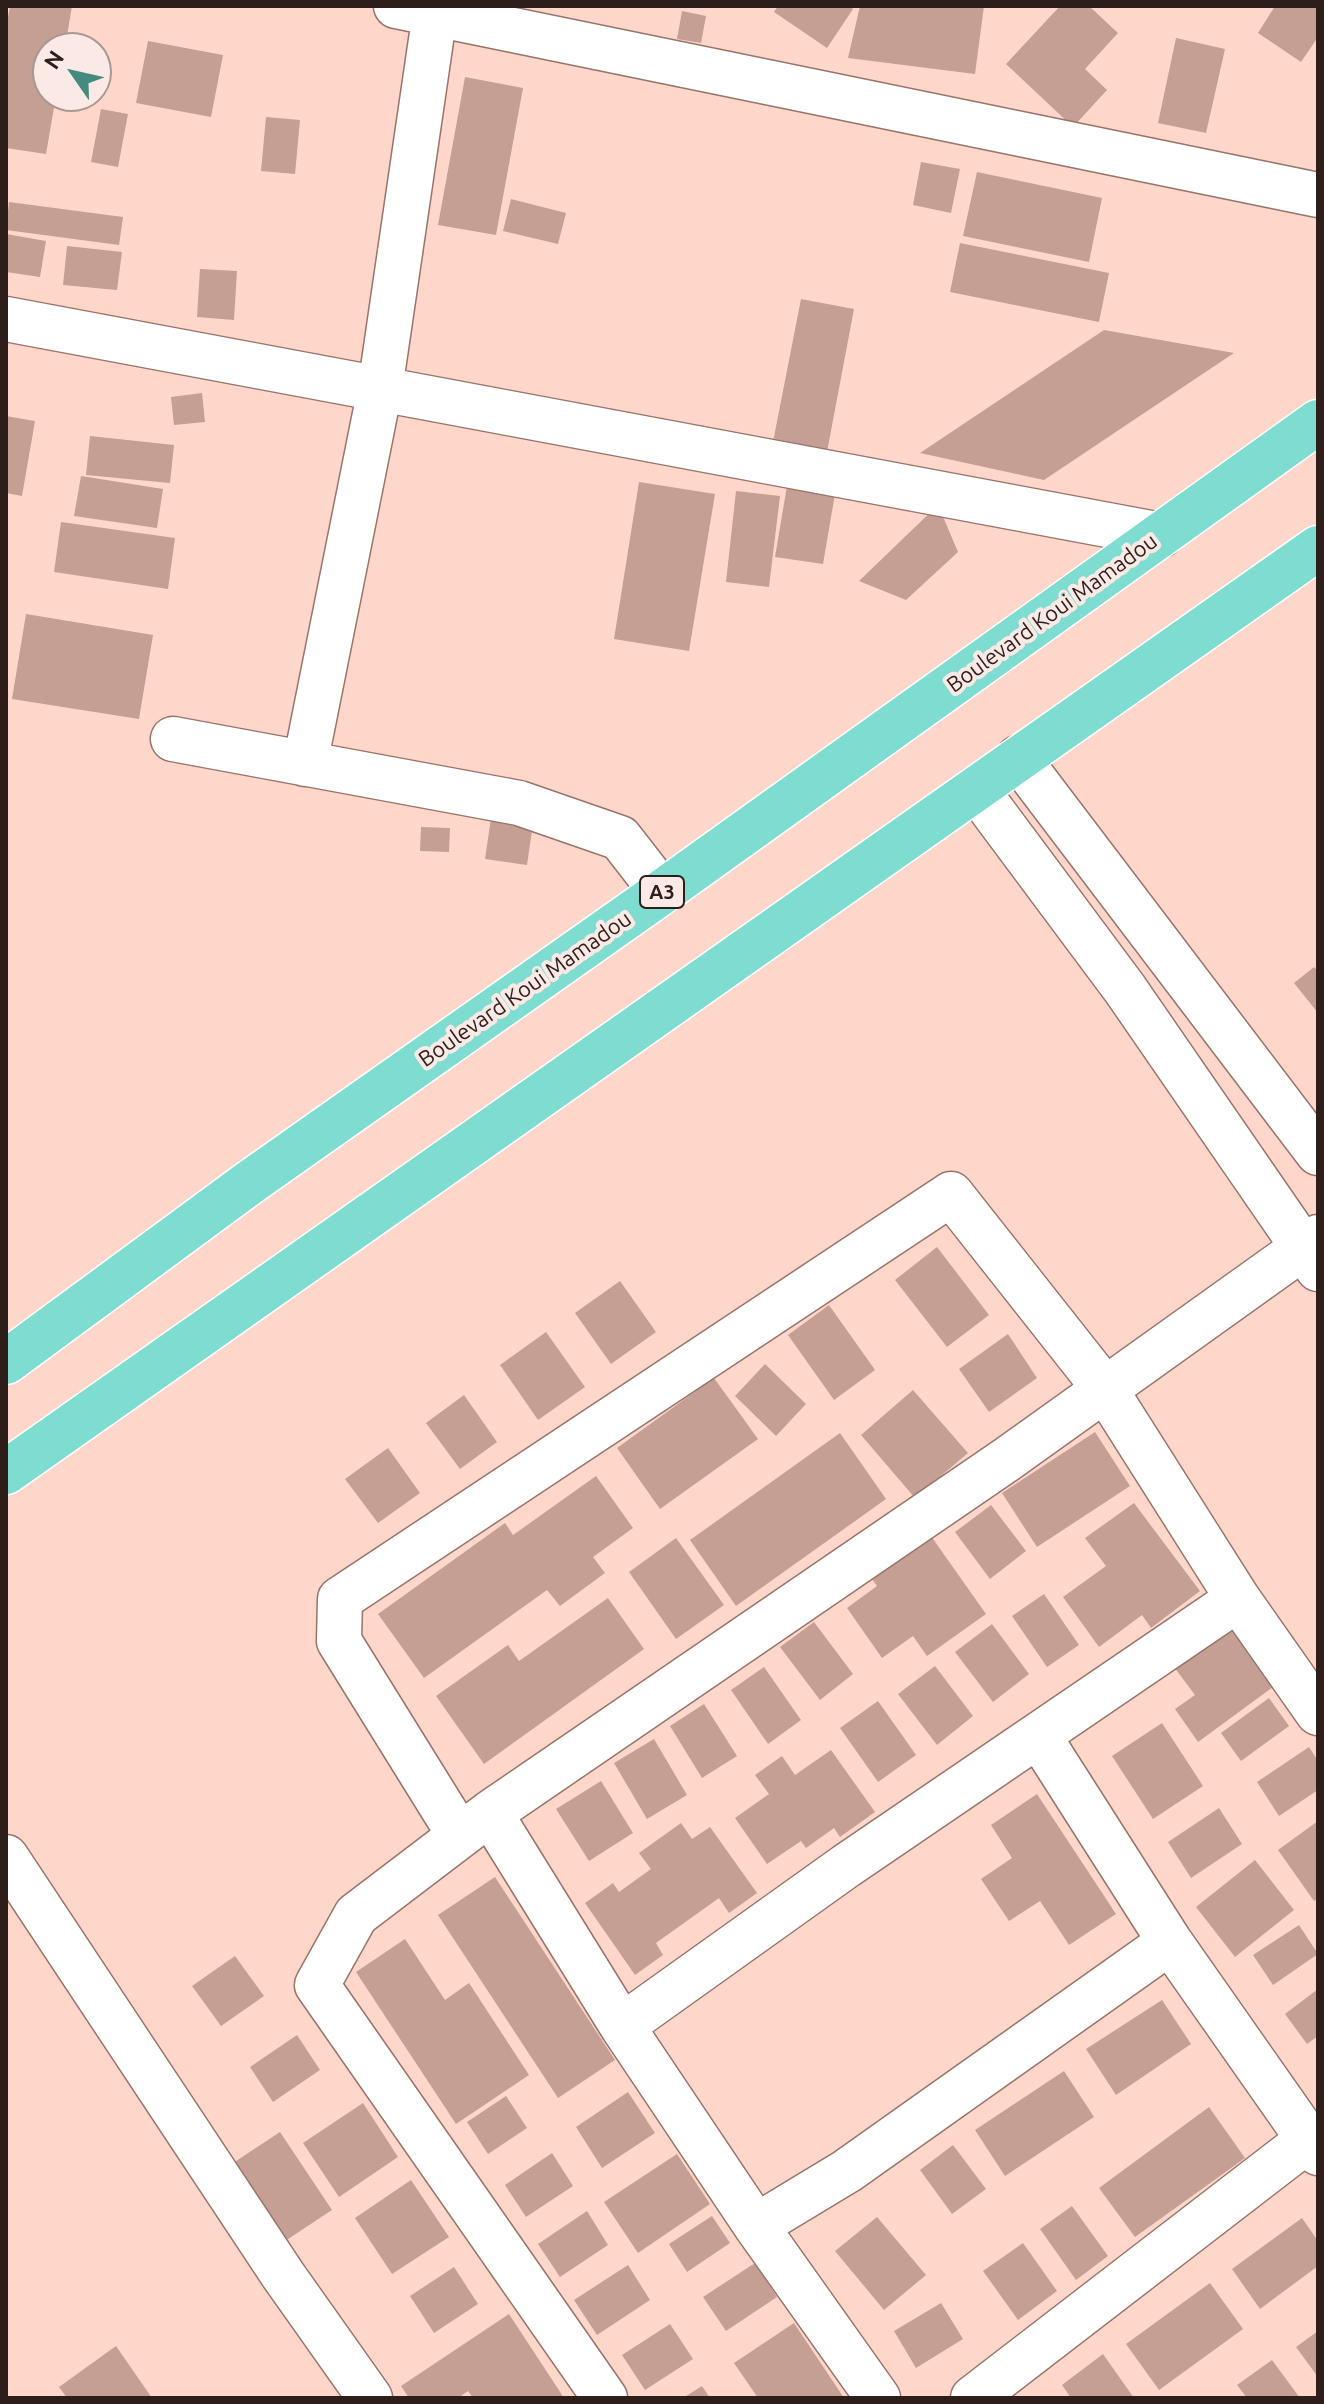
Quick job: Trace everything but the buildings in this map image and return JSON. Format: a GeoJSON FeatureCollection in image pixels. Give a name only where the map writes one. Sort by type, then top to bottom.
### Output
{"type":"FeatureCollection","features":[{"type":"Feature","properties":{"kind":"main road","name":"Boulevard Koui Mamadou"},"geometry":{"type":"LineString","coordinates":[[6,1362],[249,1183],[662,892],[1318,422]]}},
{"type":"Feature","properties":{"kind":"main road"},"geometry":{"type":"LineString","coordinates":[[6,1472],[1318,548]]}},
{"type":"Feature","properties":{"kind":"street"},"geometry":{"type":"LineString","coordinates":[[305,764],[380,389],[423,8],[1318,195]]}},
{"type":"Feature","properties":{"kind":"street"},"geometry":{"type":"LineString","coordinates":[[6,319],[1161,535]]}},
{"type":"Feature","properties":{"kind":"street"},"geometry":{"type":"LineString","coordinates":[[173,739],[519,803],[620,838],[662,892]]}},
{"type":"Feature","properties":{"kind":"street"},"geometry":{"type":"LineString","coordinates":[[1018,758],[1318,1153]]}},
{"type":"Feature","properties":{"kind":"street"},"geometry":{"type":"LineString","coordinates":[[605,2398],[317,1985],[356,1915],[475,1825],[1105,1389],[1313,1251],[1125,989],[976,789]]}},
{"type":"Feature","properties":{"kind":"street"},"geometry":{"type":"LineString","coordinates":[[878,2398],[756,2226],[622,2026],[339,1641],[340,1599],[951,1194],[1105,1389],[1238,1599],[1318,1713]]}},
{"type":"Feature","properties":{"kind":"street"},"geometry":{"type":"LineString","coordinates":[[622,2026],[846,1866],[1238,1599]]}},
{"type":"Feature","properties":{"kind":"street"},"geometry":{"type":"LineString","coordinates":[[973,2398],[1313,2147],[1170,1942],[1038,1735]]}},
{"type":"Feature","properties":{"kind":"street"},"geometry":{"type":"LineString","coordinates":[[6,1857],[283,2275],[370,2398]]}},
{"type":"Feature","properties":{"kind":"street"},"geometry":{"type":"LineString","coordinates":[[756,2226],[847,2171],[1170,1942]]}}]}
